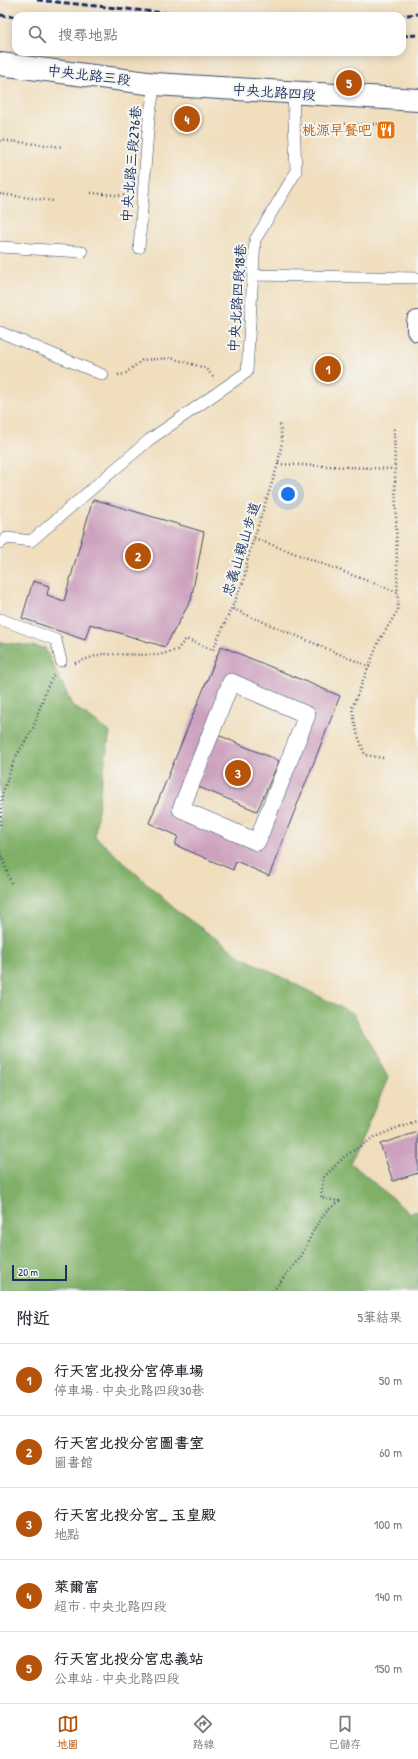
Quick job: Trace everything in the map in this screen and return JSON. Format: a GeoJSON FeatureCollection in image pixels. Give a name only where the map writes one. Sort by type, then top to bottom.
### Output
{"type":"FeatureCollection","features":[{"type":"Feature","properties":{"kind":"street","name":"中央北路三段"},"geometry":{"type":"LineString","coordinates":[[0,64],[155,84]]}},
{"type":"Feature","properties":{"kind":"street","name":"中央北路四段"},"geometry":{"type":"LineString","coordinates":[[155,84],[418,100]]}},
{"type":"Feature","properties":{"kind":"street"},"geometry":{"type":"LineString","coordinates":[[418,322],[418,330]]}},
{"type":"Feature","properties":{"kind":"street"},"geometry":{"type":"LineString","coordinates":[[231,682],[307,715],[257,842],[181,809],[231,682]]}},
{"type":"Feature","properties":{"kind":"lane","name":"中央北路三段276巷"},"geometry":{"type":"LineString","coordinates":[[139,248],[149,118],[155,84]]}},
{"type":"Feature","properties":{"kind":"lane","name":"中央北路四段18巷"},"geometry":{"type":"LineString","coordinates":[[224,388],[247,372],[255,240],[296,172],[293,92]]}},
{"type":"Feature","properties":{"kind":"lane"},"geometry":{"type":"LineString","coordinates":[[0,247],[82,252]]}},
{"type":"Feature","properties":{"kind":"lane"},"geometry":{"type":"LineString","coordinates":[[253,275],[418,278]]}},
{"type":"Feature","properties":{"kind":"lane"},"geometry":{"type":"LineString","coordinates":[[0,332],[103,375]]}},
{"type":"Feature","properties":{"kind":"lane"},"geometry":{"type":"LineString","coordinates":[[0,543],[7,538],[31,541],[149,440],[224,388]]}},
{"type":"Feature","properties":{"kind":"lane"},"geometry":{"type":"LineString","coordinates":[[0,619],[56,640],[61,661]]}},
{"type":"Feature","properties":{"kind":"path"},"geometry":{"type":"LineString","coordinates":[[307,124],[396,124]]}},
{"type":"Feature","properties":{"kind":"path"},"geometry":{"type":"LineString","coordinates":[[0,140],[63,147]]}},
{"type":"Feature","properties":{"kind":"path"},"geometry":{"type":"LineString","coordinates":[[91,193],[142,197]]}},
{"type":"Feature","properties":{"kind":"path"},"geometry":{"type":"LineString","coordinates":[[0,194],[54,201]]}},
{"type":"Feature","properties":{"kind":"path"},"geometry":{"type":"LineString","coordinates":[[103,375],[125,374],[142,360],[171,358],[205,368],[224,388]]}},
{"type":"Feature","properties":{"kind":"path","name":"忠義山親山步道"},"geometry":{"type":"LineString","coordinates":[[61,661],[73,663],[101,654],[159,655],[176,650],[186,639],[213,650],[233,609],[244,580],[248,557],[278,464],[282,441],[280,424]]}},
{"type":"Feature","properties":{"kind":"path"},"geometry":{"type":"LineString","coordinates":[[383,758],[365,755],[356,732],[352,708],[370,667],[379,641],[398,610],[394,426]]}},
{"type":"Feature","properties":{"kind":"path"},"geometry":{"type":"LineString","coordinates":[[278,464],[394,469]]}},
{"type":"Feature","properties":{"kind":"path"},"geometry":{"type":"LineString","coordinates":[[254,538],[397,592]]}},
{"type":"Feature","properties":{"kind":"path"},"geometry":{"type":"LineString","coordinates":[[233,609],[370,667]]}},
{"type":"Feature","properties":{"kind":"path"},"geometry":{"type":"LineString","coordinates":[[0,825],[2,795],[14,760],[33,728],[49,683],[61,661]]}},
{"type":"Feature","properties":{"kind":"path"},"geometry":{"type":"LineString","coordinates":[[0,852],[12,884]]}},
{"type":"Feature","properties":{"kind":"path"},"geometry":{"type":"LineString","coordinates":[[273,1291],[302,1255],[314,1229],[326,1212],[339,1201],[321,1198],[323,1178],[351,1152],[373,1138],[418,1119]]}},
{"type":"Feature","properties":{"kind":"green space"},"geometry":{"type":"Polygon","coordinates":[[[0,642],[45,648],[72,705],[110,732],[101,785],[95,836],[177,911],[242,957],[354,1014],[388,1078],[351,1163],[409,1213],[418,1211],[418,1291],[0,1291],[0,642]]]}},
{"type":"Feature","properties":{"kind":"building"},"geometry":{"type":"Polygon","coordinates":[[[93,499],[204,532],[191,600],[165,647],[90,624],[85,640],[22,618],[33,581],[49,586],[47,595],[64,601],[93,499]]]}},
{"type":"Feature","properties":{"kind":"building"},"geometry":{"type":"Polygon","coordinates":[[[221,646],[340,696],[269,876],[236,861],[233,870],[175,845],[178,836],[149,823],[221,646]],[[231,682],[181,809],[257,842],[307,715],[231,682]]]}},
{"type":"Feature","properties":{"kind":"building"},"geometry":{"type":"Polygon","coordinates":[[[218,735],[279,761],[257,811],[196,786],[218,735]]]}},
{"type":"Feature","properties":{"kind":"building"},"geometry":{"type":"Polygon","coordinates":[[[418,1132],[418,1173],[393,1181],[380,1144],[418,1132]]]}},
{"type":"Feature","properties":{"kind":"railway"},"geometry":{"type":"LineString","coordinates":[[37,0],[156,12]]}},
{"type":"Feature","properties":{"kind":"railway"},"geometry":{"type":"LineString","coordinates":[[406,15],[418,14]]}},
{"type":"Feature","properties":{"kind":"railway"},"geometry":{"type":"LineString","coordinates":[[0,15],[12,16]]}},
{"type":"Feature","properties":{"kind":"railway"},"geometry":{"type":"LineString","coordinates":[[406,36],[418,35]]}},
{"type":"Feature","properties":{"kind":"place","name":"行天宮北投分宮忠義站"},"geometry":{"type":"Point","coordinates":[349,83]}},
{"type":"Feature","properties":{"kind":"place","name":"萊爾富"},"geometry":{"type":"Point","coordinates":[187,119]}},
{"type":"Feature","properties":{"kind":"place","name":"桃源早餐吧"},"geometry":{"type":"Point","coordinates":[386,130]}},
{"type":"Feature","properties":{"kind":"place","name":"行天宮北投分宮停車場"},"geometry":{"type":"Point","coordinates":[328,369]}},
{"type":"Feature","properties":{"kind":"place","name":"行天宮北投分宮圖書室"},"geometry":{"type":"Point","coordinates":[138,556]}},
{"type":"Feature","properties":{"kind":"place","name":"行天宮北投分宮_ 玉皇殿"},"geometry":{"type":"Point","coordinates":[238,773]}}]}
